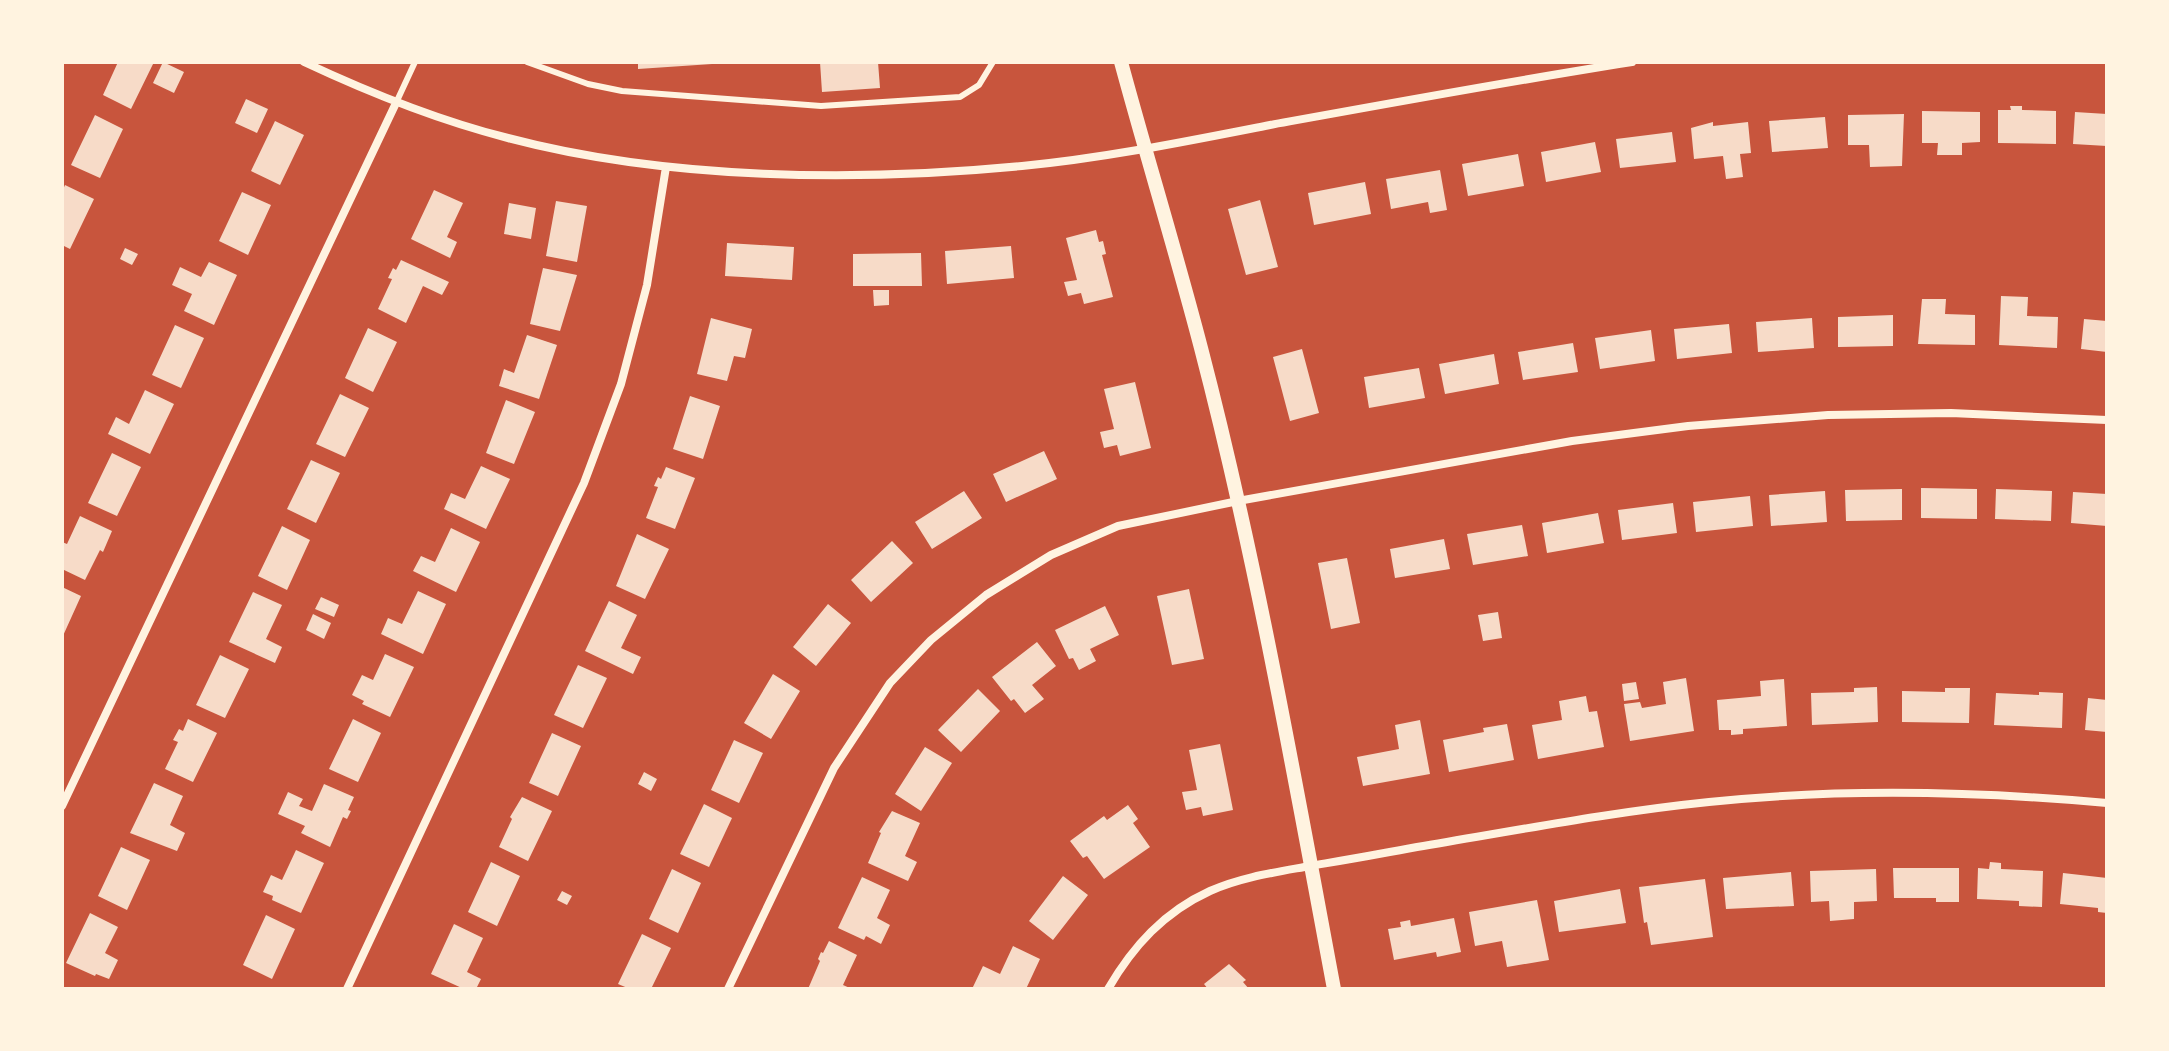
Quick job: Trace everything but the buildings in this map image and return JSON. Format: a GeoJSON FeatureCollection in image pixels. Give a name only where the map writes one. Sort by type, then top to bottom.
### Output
{"type":"FeatureCollection","features":[{"type":"Feature","properties":{"kind":"street"},"geometry":{"type":"LineString","coordinates":[[304,62],[396,103],[507,138],[574,153],[666,167],[859,175],[943,173],[1025,166],[1146,148],[1632,62]]}},
{"type":"Feature","properties":{"kind":"street"},"geometry":{"type":"LineString","coordinates":[[1121,62],[1202,349],[1238,501],[1282,710],[1334,989]]}},
{"type":"Feature","properties":{"kind":"street"},"geometry":{"type":"LineString","coordinates":[[62,806],[396,103]]}},
{"type":"Feature","properties":{"kind":"street"},"geometry":{"type":"LineString","coordinates":[[347,989],[584,483],[621,384],[647,285],[666,167]]}},
{"type":"Feature","properties":{"kind":"street"},"geometry":{"type":"LineString","coordinates":[[728,989],[834,768],[890,683],[931,640],[986,595],[1051,555],[1118,526],[1238,501],[1572,441],[1688,426],[1828,415],[1951,413],[2107,420]]}},
{"type":"Feature","properties":{"kind":"street"},"geometry":{"type":"LineString","coordinates":[[1108,989],[1140,941],[1186,903],[1235,882],[1311,866],[1604,815],[1711,802],[1920,791],[2002,793],[2107,803]]}},
{"type":"Feature","properties":{"kind":"lane"},"geometry":{"type":"LineString","coordinates":[[396,103],[415,62]]}},
{"type":"Feature","properties":{"kind":"lane"},"geometry":{"type":"LineString","coordinates":[[527,62],[588,84],[622,91],[821,106],[960,97],[979,85],[993,62]]}}]}
